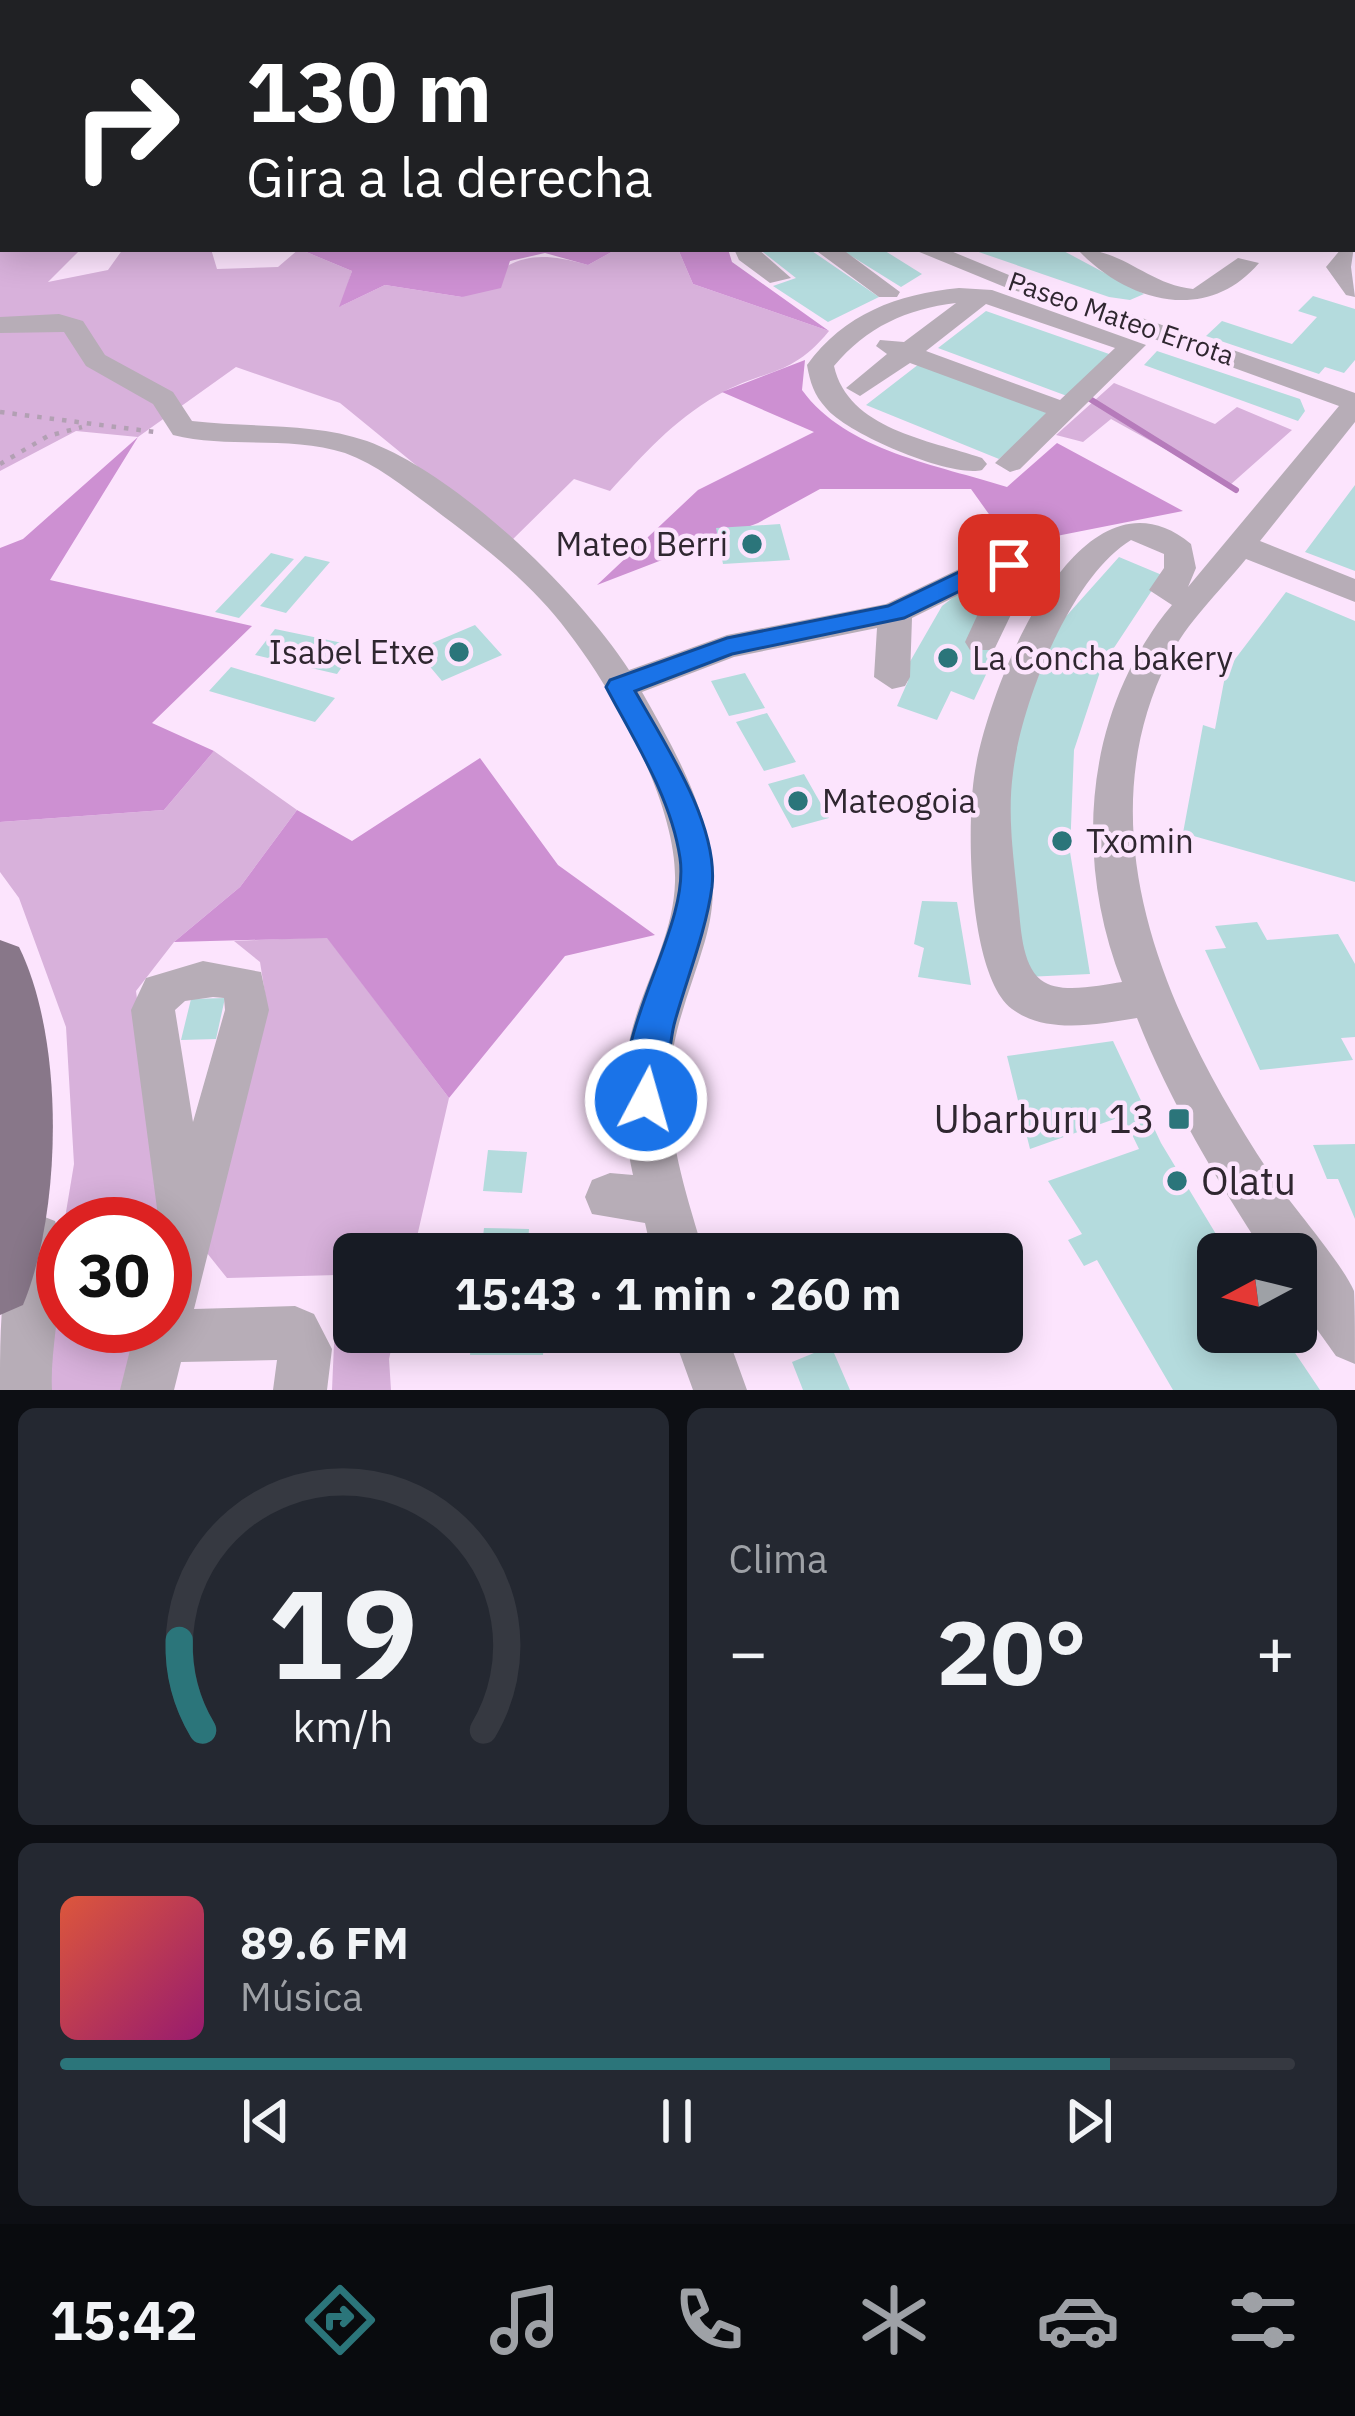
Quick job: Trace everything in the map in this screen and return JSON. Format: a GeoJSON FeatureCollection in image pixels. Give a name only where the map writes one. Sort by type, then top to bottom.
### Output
{"type":"FeatureCollection","features":[{"type":"Feature","properties":{"kind":"main road"},"geometry":{"type":"LineString","coordinates":[[0,963],[20,1086],[19,1154],[0,1282]]}},
{"type":"Feature","properties":{"kind":"street"},"geometry":{"type":"LineString","coordinates":[[746,252],[779,278]]}},
{"type":"Feature","properties":{"kind":"street"},"geometry":{"type":"LineString","coordinates":[[830,252],[888,292]]}},
{"type":"Feature","properties":{"kind":"street","name":"Paseo Mateo Errota"},"geometry":{"type":"LineString","coordinates":[[931,252],[1062,310],[1345,398]]}},
{"type":"Feature","properties":{"kind":"street"},"geometry":{"type":"LineString","coordinates":[[1095,252],[1167,291],[1190,296],[1206,293],[1265,252]]}},
{"type":"Feature","properties":{"kind":"street"},"geometry":{"type":"LineString","coordinates":[[1224,252],[1247,263]]}},
{"type":"Feature","properties":{"kind":"street"},"geometry":{"type":"LineString","coordinates":[[1351,252],[1338,267],[1355,290]]}},
{"type":"Feature","properties":{"kind":"street"},"geometry":{"type":"LineString","coordinates":[[860,388],[983,295]]}},
{"type":"Feature","properties":{"kind":"street"},"geometry":{"type":"LineString","coordinates":[[971,464],[846,415],[828,399],[820,365],[860,336],[886,309],[918,298],[983,295],[1062,310],[1133,345],[1010,463]]}},
{"type":"Feature","properties":{"kind":"street"},"geometry":{"type":"LineString","coordinates":[[0,325],[59,322],[74,327],[95,360],[163,398],[183,429],[318,440],[374,455],[533,576],[554,612],[620,687],[672,783],[695,857],[696,887],[648,1056],[646,1100],[672,1233]]}},
{"type":"Feature","properties":{"kind":"street"},"geometry":{"type":"LineString","coordinates":[[860,336],[1049,405]]}},
{"type":"Feature","properties":{"kind":"street"},"geometry":{"type":"LineString","coordinates":[[1281,1233],[1194,1097],[1152,998],[1119,887],[1115,777],[1138,684],[1165,637],[1240,546],[1345,398]]}},
{"type":"Feature","properties":{"kind":"street"},"geometry":{"type":"LineString","coordinates":[[1152,998],[1046,1004],[1023,992],[1002,942],[990,822],[994,766],[1018,676],[1102,544],[1120,532],[1142,531],[1167,539],[1180,550],[1180,568],[1166,590],[1194,602]]}},
{"type":"Feature","properties":{"kind":"street"},"geometry":{"type":"LineString","coordinates":[[1240,546],[1355,591]]}},
{"type":"Feature","properties":{"kind":"street"},"geometry":{"type":"LineString","coordinates":[[1240,546],[1274,560]]}},
{"type":"Feature","properties":{"kind":"street"},"geometry":{"type":"LineString","coordinates":[[620,687],[688,667],[726,640],[895,613],[989,567],[1009,565],[1012,579],[982,642]]}},
{"type":"Feature","properties":{"kind":"street"},"geometry":{"type":"LineString","coordinates":[[892,677],[895,613]]}},
{"type":"Feature","properties":{"kind":"street"},"geometry":{"type":"LineString","coordinates":[[0,946],[26,990],[45,1070],[49,1139],[23,1352],[25,1390]]}},
{"type":"Feature","properties":{"kind":"street"},"geometry":{"type":"LineString","coordinates":[[224,977],[244,985],[248,1010],[187,1240],[153,1010],[162,991],[185,981],[224,977]]}},
{"type":"Feature","properties":{"kind":"street"},"geometry":{"type":"LineString","coordinates":[[610,1197],[664,1201]]}},
{"type":"Feature","properties":{"kind":"street"},"geometry":{"type":"LineString","coordinates":[[1317,1285],[1355,1337]]}},
{"type":"Feature","properties":{"kind":"street"},"geometry":{"type":"LineString","coordinates":[[192,1328],[295,1333],[305,1349],[300,1390]]}},
{"type":"Feature","properties":{"kind":"street"},"geometry":{"type":"LineString","coordinates":[[147,1390],[156,1353]]}},
{"type":"Feature","properties":{"kind":"street"},"geometry":{"type":"LineString","coordinates":[[707,1353],[720,1390]]}},
{"type":"Feature","properties":{"kind":"path"},"geometry":{"type":"LineString","coordinates":[[0,412],[86,426],[183,429]]}},
{"type":"Feature","properties":{"kind":"path"},"geometry":{"type":"LineString","coordinates":[[0,464],[47,436],[86,426]]}},
{"type":"Feature","properties":{"kind":"shaded area"},"geometry":{"type":"Polygon","coordinates":[[[0,252],[78,252],[48,282],[108,270],[121,252],[212,252],[217,269],[278,267],[296,252],[306,252],[352,271],[341,306],[385,285],[462,297],[507,266],[534,257],[588,265],[612,252],[679,252],[693,284],[829,331],[789,365],[733,387],[686,416],[610,491],[574,479],[510,542],[340,403],[236,367],[138,437],[76,431],[0,471],[0,252]]]}},
{"type":"Feature","properties":{"kind":"shaded area"},"geometry":{"type":"Polygon","coordinates":[[[306,252],[612,252],[588,265],[545,253],[510,261],[501,288],[462,297],[385,285],[339,307],[352,271],[306,252]]]}},
{"type":"Feature","properties":{"kind":"shaded area"},"geometry":{"type":"Polygon","coordinates":[[[679,252],[729,252],[732,262],[829,331],[693,284],[679,252]]]}},
{"type":"Feature","properties":{"kind":"shaded area"},"geometry":{"type":"Polygon","coordinates":[[[805,360],[802,390],[821,411],[843,428],[895,453],[1007,487],[1057,443],[1183,511],[1011,545],[971,489],[820,489],[758,523],[597,585],[698,490],[814,432],[722,392],[805,360]]]}},
{"type":"Feature","properties":{"kind":"shaded area"},"geometry":{"type":"Polygon","coordinates":[[[1114,383],[1215,424],[1237,407],[1292,430],[1230,485],[1111,419],[1083,442],[1056,435],[1114,383]]]}},
{"type":"Feature","properties":{"kind":"shaded area"},"geometry":{"type":"Polygon","coordinates":[[[138,437],[50,580],[252,626],[152,723],[214,751],[164,810],[0,822],[0,548],[23,539],[138,437]]]}},
{"type":"Feature","properties":{"kind":"shaded area"},"geometry":{"type":"Polygon","coordinates":[[[214,751],[297,810],[240,887],[174,942],[136,991],[162,1197],[68,1197],[74,1164],[66,1027],[19,898],[0,872],[0,822],[164,810],[214,751]]]}},
{"type":"Feature","properties":{"kind":"shaded area"},"geometry":{"type":"Polygon","coordinates":[[[480,758],[558,865],[655,935],[565,956],[449,1098],[327,938],[174,942],[240,887],[297,810],[352,841],[480,758]]]}},
{"type":"Feature","properties":{"kind":"shaded area"},"geometry":{"type":"Polygon","coordinates":[[[327,937],[449,1098],[418,1233],[333,1233],[333,1275],[227,1278],[207,1253],[266,1000],[260,962],[234,941],[327,937]]]}},
{"type":"Feature","properties":{"kind":"shaded area"},"geometry":{"type":"Polygon","coordinates":[[[36,1327],[36,1353],[142,1353],[132,1390],[2,1390],[36,1327]]]}},
{"type":"Feature","properties":{"kind":"shaded area"},"geometry":{"type":"Polygon","coordinates":[[[334,1353],[390,1353],[391,1390],[332,1390],[334,1353]]]}},
{"type":"Feature","properties":{"kind":"building"},"geometry":{"type":"Polygon","coordinates":[[[763,252],[813,252],[879,297],[828,322],[773,286],[796,278],[763,252]]]}},
{"type":"Feature","properties":{"kind":"building"},"geometry":{"type":"Polygon","coordinates":[[[845,252],[887,252],[922,274],[901,287],[845,252]]]}},
{"type":"Feature","properties":{"kind":"building"},"geometry":{"type":"Polygon","coordinates":[[[979,252],[1066,252],[1144,294],[1130,300],[979,252]]]}},
{"type":"Feature","properties":{"kind":"building"},"geometry":{"type":"Polygon","coordinates":[[[1313,296],[1355,309],[1355,360],[1344,373],[1325,367],[1319,374],[1206,336],[1222,321],[1292,344],[1317,317],[1298,311],[1313,296]]]}},
{"type":"Feature","properties":{"kind":"building"},"geometry":{"type":"Polygon","coordinates":[[[986,311],[1112,355],[1067,396],[938,348],[986,311]]]}},
{"type":"Feature","properties":{"kind":"building"},"geometry":{"type":"Polygon","coordinates":[[[1157,351],[1300,399],[1305,411],[1298,421],[1144,365],[1157,351]]]}},
{"type":"Feature","properties":{"kind":"building"},"geometry":{"type":"Polygon","coordinates":[[[919,364],[1050,414],[999,459],[866,405],[919,364]]]}},
{"type":"Feature","properties":{"kind":"building"},"geometry":{"type":"Polygon","coordinates":[[[1355,485],[1355,571],[1305,552],[1355,485]]]}},
{"type":"Feature","properties":{"kind":"building","name":"Mateo Berri"},"geometry":{"type":"Polygon","coordinates":[[[780,524],[790,560],[723,564],[716,528],[780,524]]]}},
{"type":"Feature","properties":{"kind":"building"},"geometry":{"type":"Polygon","coordinates":[[[271,553],[294,559],[239,618],[215,612],[271,553]]]}},
{"type":"Feature","properties":{"kind":"building"},"geometry":{"type":"Polygon","coordinates":[[[305,556],[330,562],[286,613],[260,606],[305,556]]]}},
{"type":"Feature","properties":{"kind":"building"},"geometry":{"type":"Polygon","coordinates":[[[1119,557],[1162,575],[1102,666],[1074,750],[1070,852],[1090,974],[1026,977],[1017,930],[1007,770],[1013,736],[1061,622],[1119,557]]]}},
{"type":"Feature","properties":{"kind":"building"},"geometry":{"type":"Polygon","coordinates":[[[963,590],[990,597],[973,642],[998,649],[974,700],[951,691],[937,720],[897,706],[908,681],[900,679],[942,606],[963,590]]]}},
{"type":"Feature","properties":{"kind":"building"},"geometry":{"type":"Polygon","coordinates":[[[1286,592],[1355,621],[1355,882],[1183,833],[1203,725],[1215,729],[1226,671],[1286,592]]]}},
{"type":"Feature","properties":{"kind":"building","name":"Isabel Etxe"},"geometry":{"type":"Polygon","coordinates":[[[475,625],[502,655],[442,681],[416,650],[475,625]]]}},
{"type":"Feature","properties":{"kind":"building"},"geometry":{"type":"Polygon","coordinates":[[[275,629],[357,646],[337,674],[255,655],[275,629]]]}},
{"type":"Feature","properties":{"kind":"building"},"geometry":{"type":"Polygon","coordinates":[[[231,667],[335,698],[315,722],[209,691],[231,667]]]}},
{"type":"Feature","properties":{"kind":"building"},"geometry":{"type":"Polygon","coordinates":[[[745,673],[765,708],[729,716],[711,681],[745,673]]]}},
{"type":"Feature","properties":{"kind":"building"},"geometry":{"type":"Polygon","coordinates":[[[767,713],[796,762],[764,771],[736,722],[767,713]]]}},
{"type":"Feature","properties":{"kind":"building","name":"Mateogoia"},"geometry":{"type":"Polygon","coordinates":[[[804,774],[829,818],[792,828],[768,784],[804,774]]]}},
{"type":"Feature","properties":{"kind":"building"},"geometry":{"type":"Polygon","coordinates":[[[922,901],[957,902],[971,985],[918,977],[924,948],[914,944],[922,901]]]}},
{"type":"Feature","properties":{"kind":"building"},"geometry":{"type":"Polygon","coordinates":[[[1257,922],[1267,940],[1338,934],[1355,964],[1355,1037],[1341,1038],[1353,1060],[1260,1070],[1205,950],[1226,948],[1215,926],[1257,922]]]}},
{"type":"Feature","properties":{"kind":"building"},"geometry":{"type":"Polygon","coordinates":[[[225,998],[216,1039],[181,1040],[191,999],[225,998]]]}},
{"type":"Feature","properties":{"kind":"building"},"geometry":{"type":"Polygon","coordinates":[[[1113,1041],[1161,1143],[1215,1233],[1197,1233],[1197,1353],[1295,1353],[1320,1390],[1173,1390],[1097,1260],[1084,1266],[1068,1240],[1082,1234],[1048,1181],[1139,1149],[1123,1116],[1030,1149],[1007,1056],[1113,1041]]]}},
{"type":"Feature","properties":{"kind":"building"},"geometry":{"type":"Polygon","coordinates":[[[1355,1144],[1355,1219],[1338,1179],[1327,1179],[1313,1145],[1355,1144]]]}},
{"type":"Feature","properties":{"kind":"building"},"geometry":{"type":"Polygon","coordinates":[[[488,1150],[527,1152],[522,1193],[483,1191],[488,1150]]]}},
{"type":"Feature","properties":{"kind":"building"},"geometry":{"type":"Polygon","coordinates":[[[484,1228],[529,1229],[529,1233],[483,1233],[484,1228]]]}},
{"type":"Feature","properties":{"kind":"building"},"geometry":{"type":"Polygon","coordinates":[[[470,1353],[543,1353],[543,1355],[470,1353]]]}},
{"type":"Feature","properties":{"kind":"building"},"geometry":{"type":"Polygon","coordinates":[[[814,1353],[834,1353],[850,1390],[803,1390],[792,1362],[814,1353]]]}},
{"type":"Feature","properties":{"kind":"waterway"},"geometry":{"type":"LineString","coordinates":[[1090,399],[1236,490]]}},
{"type":"Feature","properties":{"kind":"place","name":"Mateo Berri"},"geometry":{"type":"Point","coordinates":[752,544]}},
{"type":"Feature","properties":{"kind":"place","name":"Isabel Etxe"},"geometry":{"type":"Point","coordinates":[459,652]}},
{"type":"Feature","properties":{"kind":"place","name":"La Concha bakery"},"geometry":{"type":"Point","coordinates":[948,658]}},
{"type":"Feature","properties":{"kind":"place","name":"Mateogoia"},"geometry":{"type":"Point","coordinates":[798,801]}},
{"type":"Feature","properties":{"kind":"place","name":"Txomin"},"geometry":{"type":"Point","coordinates":[1062,841]}},
{"type":"Feature","properties":{"kind":"place","name":"Ubarburu 13"},"geometry":{"type":"Point","coordinates":[1179,1119]}},
{"type":"Feature","properties":{"kind":"place","name":"Olatu"},"geometry":{"type":"Point","coordinates":[1177,1181]}},
{"type":"Feature","properties":{"kind":"route"},"geometry":{"type":"LineString","coordinates":[[646,1100],[648,1056],[696,887],[695,857],[672,783],[620,687],[727,646],[895,613],[989,567],[1009,565]]}}]}
